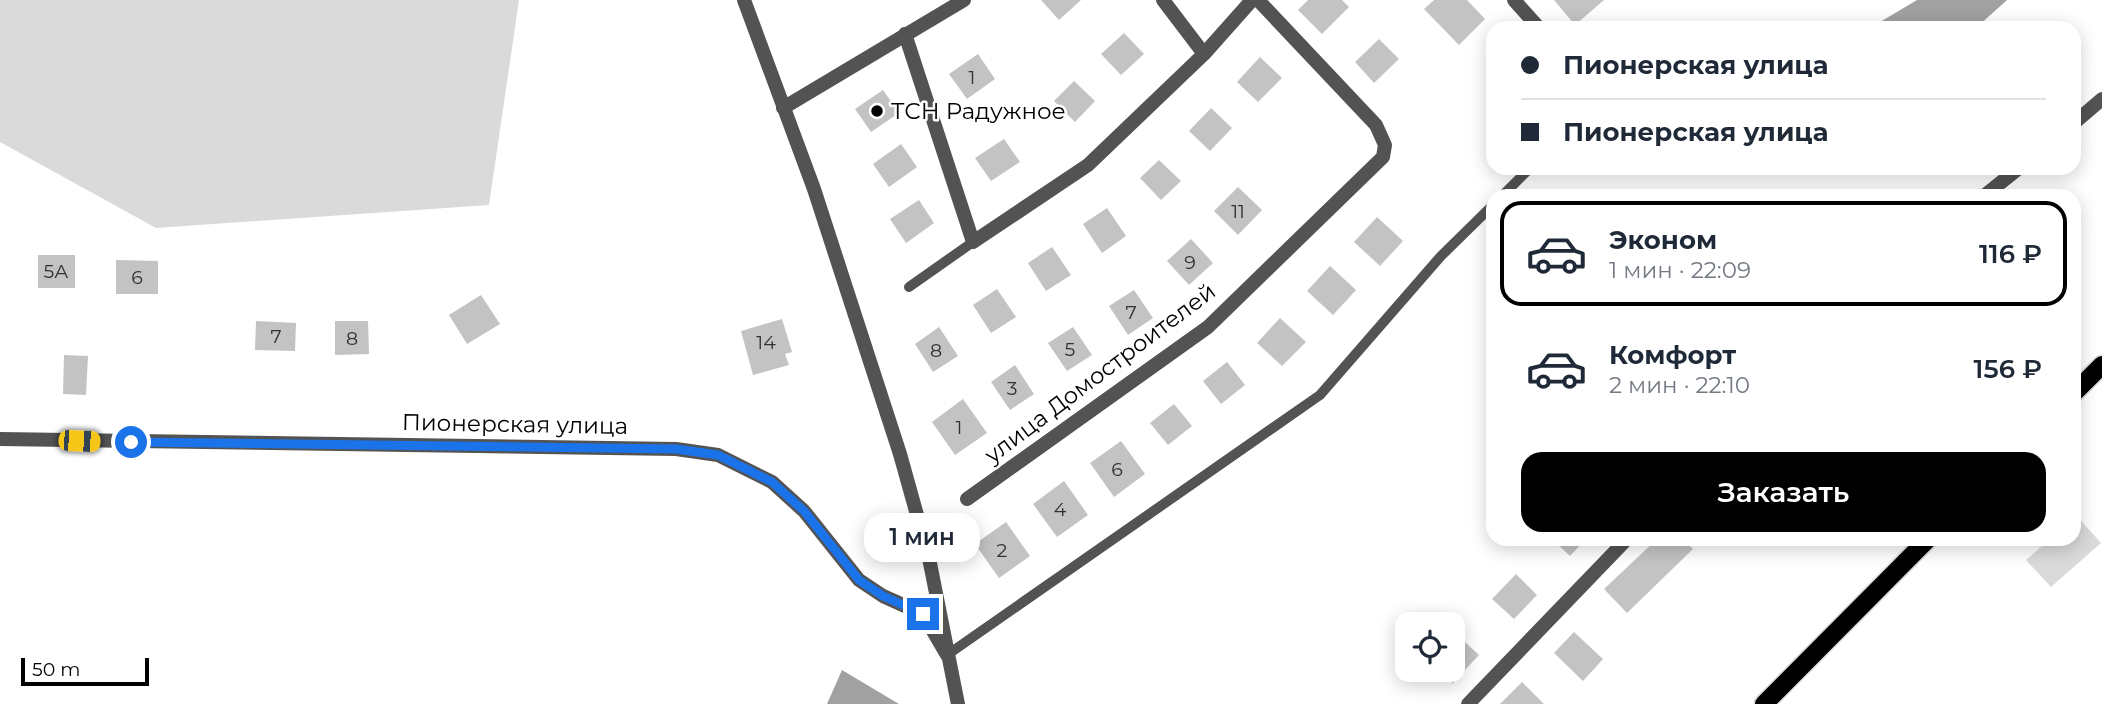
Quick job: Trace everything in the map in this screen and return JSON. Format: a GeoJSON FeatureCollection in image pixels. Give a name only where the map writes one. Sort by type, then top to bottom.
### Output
{"type":"FeatureCollection","features":[{"type":"Feature","properties":{"kind":"main road"},"geometry":{"type":"LineString","coordinates":[[2081,386],[2102,365]]}},
{"type":"Feature","properties":{"kind":"main road"},"geometry":{"type":"LineString","coordinates":[[1764,704],[1921,546]]}},
{"type":"Feature","properties":{"kind":"street"},"geometry":{"type":"LineString","coordinates":[[744,0],[814,189],[900,454],[929,558],[958,704]]}},
{"type":"Feature","properties":{"kind":"street"},"geometry":{"type":"LineString","coordinates":[[783,108],[964,0]]}},
{"type":"Feature","properties":{"kind":"street"},"geometry":{"type":"LineString","coordinates":[[1163,0],[1204,54]]}},
{"type":"Feature","properties":{"kind":"street"},"geometry":{"type":"LineString","coordinates":[[905,34],[973,242],[1088,165],[1204,54],[1252,0]]}},
{"type":"Feature","properties":{"kind":"street","name":"улица Домостроителей"},"geometry":{"type":"LineString","coordinates":[[967,499],[1208,327],[1383,157],[1385,145],[1376,125],[1258,0]]}},
{"type":"Feature","properties":{"kind":"street"},"geometry":{"type":"LineString","coordinates":[[1514,0],[1533,21]]}},
{"type":"Feature","properties":{"kind":"street"},"geometry":{"type":"LineString","coordinates":[[2081,117],[2102,99]]}},
{"type":"Feature","properties":{"kind":"street"},"geometry":{"type":"LineString","coordinates":[[1993,189],[2010,175]]}},
{"type":"Feature","properties":{"kind":"street","name":"Пионерская улица"},"geometry":{"type":"LineString","coordinates":[[0,439],[676,449],[718,455],[772,482],[804,511],[859,580],[883,596],[923,614],[947,655]]}},
{"type":"Feature","properties":{"kind":"street"},"geometry":{"type":"LineString","coordinates":[[1468,704],[1620,546]]}},
{"type":"Feature","properties":{"kind":"lane"},"geometry":{"type":"LineString","coordinates":[[1509,189],[1523,175]]}},
{"type":"Feature","properties":{"kind":"lane"},"geometry":{"type":"LineString","coordinates":[[947,655],[1320,395],[1441,256],[1486,212]]}},
{"type":"Feature","properties":{"kind":"lane"},"geometry":{"type":"LineString","coordinates":[[909,287],[973,242]]}},
{"type":"Feature","properties":{"kind":"shaded area"},"geometry":{"type":"Polygon","coordinates":[[[0,0],[519,0],[489,205],[156,228],[0,142],[0,0]]]}},
{"type":"Feature","properties":{"kind":"shaded area"},"geometry":{"type":"Polygon","coordinates":[[[1917,0],[2007,0],[1984,21],[1882,21],[1917,0]]]}},
{"type":"Feature","properties":{"kind":"shaded area"},"geometry":{"type":"Polygon","coordinates":[[[2081,521],[2101,543],[2051,587],[2026,560],[2042,546],[2081,546],[2081,521]]]}},
{"type":"Feature","properties":{"kind":"shaded area"},"geometry":{"type":"Polygon","coordinates":[[[842,670],[899,704],[827,704],[842,670]]]}},
{"type":"Feature","properties":{"kind":"building"},"geometry":{"type":"Polygon","coordinates":[[[1041,0],[1081,0],[1059,20],[1041,0]]]}},
{"type":"Feature","properties":{"kind":"building"},"geometry":{"type":"Polygon","coordinates":[[[1308,0],[1342,0],[1349,7],[1322,34],[1298,10],[1308,0]]]}},
{"type":"Feature","properties":{"kind":"building"},"geometry":{"type":"Polygon","coordinates":[[[1434,0],[1467,0],[1485,19],[1459,45],[1424,9],[1434,0]]]}},
{"type":"Feature","properties":{"kind":"building"},"geometry":{"type":"Polygon","coordinates":[[[1554,0],[1604,0],[1580,21],[1572,21],[1554,0]]]}},
{"type":"Feature","properties":{"kind":"building"},"geometry":{"type":"Polygon","coordinates":[[[1124,33],[1144,54],[1121,75],[1101,54],[1124,33]]]}},
{"type":"Feature","properties":{"kind":"building"},"geometry":{"type":"Polygon","coordinates":[[[1379,39],[1399,59],[1374,83],[1355,62],[1379,39]]]}},
{"type":"Feature","properties":{"kind":"building"},"geometry":{"type":"Polygon","coordinates":[[[978,54],[995,79],[967,99],[949,74],[978,54]]]}},
{"type":"Feature","properties":{"kind":"building"},"geometry":{"type":"Polygon","coordinates":[[[1260,57],[1282,78],[1258,102],[1237,82],[1260,57]]]}},
{"type":"Feature","properties":{"kind":"building"},"geometry":{"type":"Polygon","coordinates":[[[1074,81],[1095,101],[1075,122],[1054,101],[1074,81]]]}},
{"type":"Feature","properties":{"kind":"building","name":"ТСН Радужное"},"geometry":{"type":"Polygon","coordinates":[[[883,90],[899,113],[871,132],[855,109],[883,90]]]}},
{"type":"Feature","properties":{"kind":"building"},"geometry":{"type":"Polygon","coordinates":[[[1211,108],[1232,128],[1210,151],[1189,131],[1211,108]]]}},
{"type":"Feature","properties":{"kind":"building"},"geometry":{"type":"Polygon","coordinates":[[[1004,139],[1020,162],[991,181],[975,158],[1004,139]]]}},
{"type":"Feature","properties":{"kind":"building"},"geometry":{"type":"Polygon","coordinates":[[[901,144],[917,167],[889,187],[873,164],[901,144]]]}},
{"type":"Feature","properties":{"kind":"building"},"geometry":{"type":"Polygon","coordinates":[[[1159,160],[1181,181],[1161,200],[1140,178],[1159,160]]]}},
{"type":"Feature","properties":{"kind":"building"},"geometry":{"type":"Polygon","coordinates":[[[1238,187],[1262,210],[1238,235],[1214,211],[1238,187]]]}},
{"type":"Feature","properties":{"kind":"building"},"geometry":{"type":"Polygon","coordinates":[[[919,200],[934,223],[906,243],[890,219],[919,200]]]}},
{"type":"Feature","properties":{"kind":"building"},"geometry":{"type":"Polygon","coordinates":[[[1107,208],[1126,236],[1102,253],[1083,224],[1107,208]]]}},
{"type":"Feature","properties":{"kind":"building"},"geometry":{"type":"Polygon","coordinates":[[[1377,217],[1403,241],[1380,266],[1354,242],[1377,217]]]}},
{"type":"Feature","properties":{"kind":"building"},"geometry":{"type":"Polygon","coordinates":[[[1191,239],[1213,263],[1189,285],[1167,261],[1191,239]]]}},
{"type":"Feature","properties":{"kind":"building"},"geometry":{"type":"Polygon","coordinates":[[[1052,247],[1071,275],[1046,291],[1028,263],[1052,247]]]}},
{"type":"Feature","properties":{"kind":"building"},"geometry":{"type":"Polygon","coordinates":[[[38,255],[75,255],[75,288],[38,288],[38,255]]]}},
{"type":"Feature","properties":{"kind":"building"},"geometry":{"type":"Polygon","coordinates":[[[116,260],[158,261],[158,294],[116,294],[116,260]]]}},
{"type":"Feature","properties":{"kind":"building"},"geometry":{"type":"Polygon","coordinates":[[[1330,266],[1356,290],[1333,315],[1307,291],[1330,266]]]}},
{"type":"Feature","properties":{"kind":"building"},"geometry":{"type":"Polygon","coordinates":[[[997,289],[1016,317],[991,333],[973,305],[997,289]]]}},
{"type":"Feature","properties":{"kind":"building"},"geometry":{"type":"Polygon","coordinates":[[[1134,290],[1153,318],[1128,335],[1109,306],[1134,290]]]}},
{"type":"Feature","properties":{"kind":"building"},"geometry":{"type":"Polygon","coordinates":[[[481,295],[500,324],[467,344],[449,315],[481,295]]]}},
{"type":"Feature","properties":{"kind":"building"},"geometry":{"type":"Polygon","coordinates":[[[1280,318],[1306,342],[1282,366],[1257,343],[1280,318]]]}},
{"type":"Feature","properties":{"kind":"building"},"geometry":{"type":"Polygon","coordinates":[[[782,319],[792,352],[785,354],[789,365],[753,375],[741,331],[782,319]]]}},
{"type":"Feature","properties":{"kind":"building"},"geometry":{"type":"Polygon","coordinates":[[[256,321],[296,323],[295,351],[255,350],[256,321]]]}},
{"type":"Feature","properties":{"kind":"building"},"geometry":{"type":"Polygon","coordinates":[[[335,321],[368,321],[369,354],[335,355],[335,321]]]}},
{"type":"Feature","properties":{"kind":"building"},"geometry":{"type":"Polygon","coordinates":[[[939,327],[958,356],[933,372],[915,344],[939,327]]]}},
{"type":"Feature","properties":{"kind":"building"},"geometry":{"type":"Polygon","coordinates":[[[1073,327],[1092,355],[1067,371],[1048,343],[1073,327]]]}},
{"type":"Feature","properties":{"kind":"building"},"geometry":{"type":"Polygon","coordinates":[[[64,355],[88,356],[86,395],[63,394],[64,355]]]}},
{"type":"Feature","properties":{"kind":"building"},"geometry":{"type":"Polygon","coordinates":[[[1227,362],[1245,385],[1221,404],[1203,381],[1227,362]]]}},
{"type":"Feature","properties":{"kind":"building"},"geometry":{"type":"Polygon","coordinates":[[[1015,365],[1034,394],[1010,410],[991,382],[1015,365]]]}},
{"type":"Feature","properties":{"kind":"building"},"geometry":{"type":"Polygon","coordinates":[[[963,399],[987,433],[955,455],[932,422],[963,399]]]}},
{"type":"Feature","properties":{"kind":"building"},"geometry":{"type":"Polygon","coordinates":[[[1174,404],[1192,426],[1168,445],[1150,423],[1174,404]]]}},
{"type":"Feature","properties":{"kind":"building"},"geometry":{"type":"Polygon","coordinates":[[[1121,441],[1145,474],[1114,497],[1090,463],[1121,441]]]}},
{"type":"Feature","properties":{"kind":"building"},"geometry":{"type":"Polygon","coordinates":[[[1064,481],[1088,515],[1057,537],[1033,504],[1064,481]]]}},
{"type":"Feature","properties":{"kind":"building"},"geometry":{"type":"Polygon","coordinates":[[[1006,522],[1030,556],[999,578],[975,544],[1006,522]]]}},
{"type":"Feature","properties":{"kind":"building"},"geometry":{"type":"Polygon","coordinates":[[[1559,546],[1579,546],[1570,556],[1559,546]]]}},
{"type":"Feature","properties":{"kind":"building"},"geometry":{"type":"Polygon","coordinates":[[[1650,546],[1690,546],[1693,549],[1627,613],[1604,589],[1650,546]]]}},
{"type":"Feature","properties":{"kind":"building"},"geometry":{"type":"Polygon","coordinates":[[[1516,574],[1537,595],[1514,619],[1492,599],[1516,574]]]}},
{"type":"Feature","properties":{"kind":"building"},"geometry":{"type":"Polygon","coordinates":[[[1574,632],[1603,659],[1583,681],[1554,653],[1574,632]]]}},
{"type":"Feature","properties":{"kind":"building"},"geometry":{"type":"Polygon","coordinates":[[[1465,642],[1479,655],[1465,670],[1465,642]]]}},
{"type":"Feature","properties":{"kind":"building"},"geometry":{"type":"Polygon","coordinates":[[[1522,682],[1544,704],[1500,704],[1522,682]]]}},
{"type":"Feature","properties":{"kind":"place","name":"ТСН Радужное"},"geometry":{"type":"Point","coordinates":[877,111]}},
{"type":"Feature","properties":{"kind":"route"},"geometry":{"type":"LineString","coordinates":[[131,442],[676,449],[718,455],[772,482],[788,496],[804,511],[859,580],[883,596],[923,614]]}}]}
